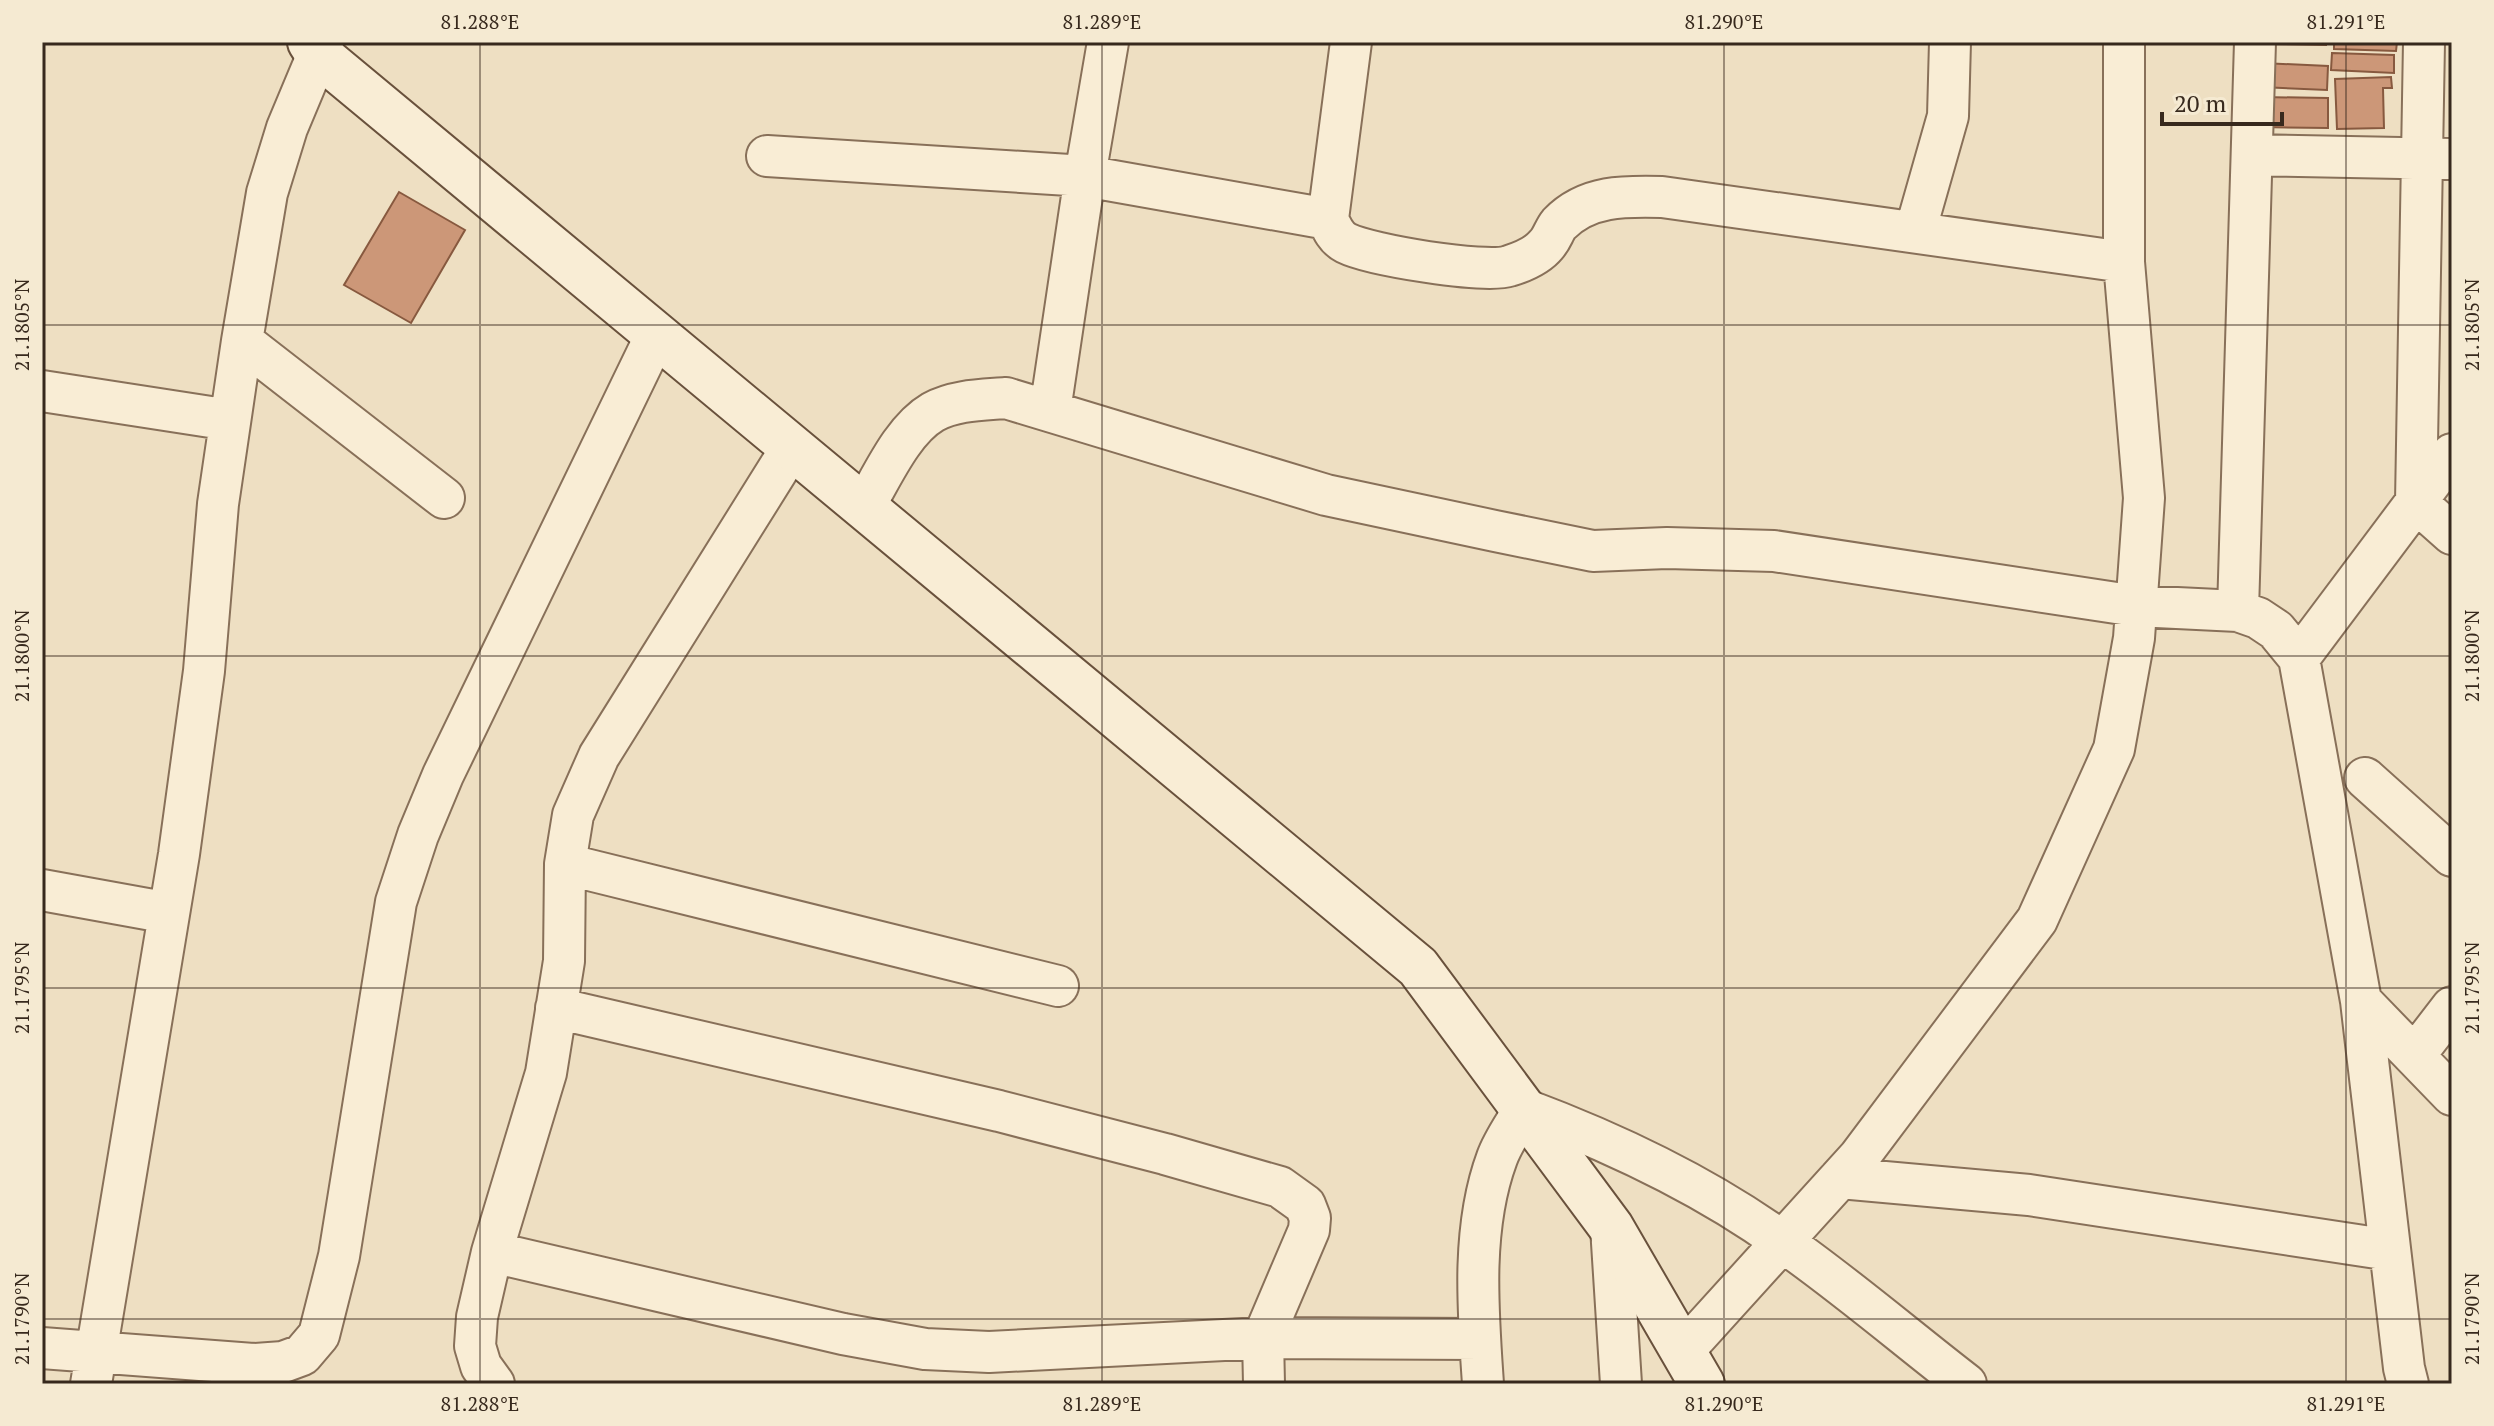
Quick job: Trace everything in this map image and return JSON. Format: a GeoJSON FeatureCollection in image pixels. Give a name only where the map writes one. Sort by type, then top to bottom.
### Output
{"type":"FeatureCollection","features":[{"type":"Feature","properties":{"kind":"street"},"geometry":{"type":"LineString","coordinates":[[1050,411],[1108,42]]}},
{"type":"Feature","properties":{"kind":"street"},"geometry":{"type":"LineString","coordinates":[[1351,42],[1328,219],[1339,238],[1361,248],[1468,268],[1504,268],[1527,260],[1546,246],[1558,225],[1596,200],[1632,196],[1662,197],[2124,262]]}},
{"type":"Feature","properties":{"kind":"street"},"geometry":{"type":"LineString","coordinates":[[1915,232],[1948,116],[1950,42]]}},
{"type":"Feature","properties":{"kind":"street"},"geometry":{"type":"LineString","coordinates":[[93,1369],[169,913],[204,671],[218,504],[267,193],[317,46],[656,335],[1418,967],[1611,1227],[1692,1368],[1782,1241],[1859,1157],[2037,920],[2114,749],[2134,638],[2144,498],[2124,262],[2124,42]]}},
{"type":"Feature","properties":{"kind":"street"},"geometry":{"type":"LineString","coordinates":[[2238,611],[2255,42]]}},
{"type":"Feature","properties":{"kind":"street"},"geometry":{"type":"LineString","coordinates":[[2416,502],[2437,159],[2424,42]]}},
{"type":"Feature","properties":{"kind":"street"},"geometry":{"type":"LineString","coordinates":[[2252,155],[2437,159]]}},
{"type":"Feature","properties":{"kind":"street"},"geometry":{"type":"LineString","coordinates":[[767,156],[1085,176],[1328,219]]}},
{"type":"Feature","properties":{"kind":"street"},"geometry":{"type":"LineString","coordinates":[[42,1348],[93,1369],[253,1364],[283,1362],[302,1355],[319,1335],[339,1256],[396,902],[418,835],[443,775],[656,335]]}},
{"type":"Feature","properties":{"kind":"street"},"geometry":{"type":"LineString","coordinates":[[242,341],[444,498]]}},
{"type":"Feature","properties":{"kind":"street"},"geometry":{"type":"LineString","coordinates":[[42,391],[230,420]]}},
{"type":"Feature","properties":{"kind":"street"},"geometry":{"type":"LineString","coordinates":[[864,507],[905,437],[933,412],[967,401],[1006,398],[1326,495],[1593,551],[1667,548],[1774,551],[2136,606],[2238,611],[2258,618],[2276,630],[2299,658],[2361,1001],[2408,1384]]}},
{"type":"Feature","properties":{"kind":"street"},"geometry":{"type":"LineString","coordinates":[[494,1384],[481,1366],[475,1346],[477,1317],[492,1252],[546,1073],[564,961],[565,864],[573,815],[599,756],[792,447]]}},
{"type":"Feature","properties":{"kind":"street"},"geometry":{"type":"LineString","coordinates":[[2299,658],[2452,454]]}},
{"type":"Feature","properties":{"kind":"street"},"geometry":{"type":"LineString","coordinates":[[2416,502],[2452,534]]}},
{"type":"Feature","properties":{"kind":"street"},"geometry":{"type":"LineString","coordinates":[[2365,778],[2452,856]]}},
{"type":"Feature","properties":{"kind":"street"},"geometry":{"type":"LineString","coordinates":[[565,864],[1058,986]]}},
{"type":"Feature","properties":{"kind":"street"},"geometry":{"type":"LineString","coordinates":[[42,890],[169,913]]}},
{"type":"Feature","properties":{"kind":"street"},"geometry":{"type":"LineString","coordinates":[[2361,1001],[2452,1095]]}},
{"type":"Feature","properties":{"kind":"street"},"geometry":{"type":"LineString","coordinates":[[2415,1055],[2452,1007]]}},
{"type":"Feature","properties":{"kind":"street"},"geometry":{"type":"LineString","coordinates":[[556,1008],[999,1111],[1280,1187],[1305,1205],[1310,1218],[1309,1230],[1263,1338],[1264,1384]]}},
{"type":"Feature","properties":{"kind":"street"},"geometry":{"type":"LineString","coordinates":[[1524,1109],[1591,1134],[1681,1178],[1782,1241],[1966,1384]]}},
{"type":"Feature","properties":{"kind":"street"},"geometry":{"type":"LineString","coordinates":[[1483,1384],[1479,1243],[1497,1157],[1524,1109]]}},
{"type":"Feature","properties":{"kind":"street"},"geometry":{"type":"LineString","coordinates":[[1840,1178],[2029,1195],[2390,1250]]}},
{"type":"Feature","properties":{"kind":"street"},"geometry":{"type":"LineString","coordinates":[[1611,1227],[1621,1384]]}},
{"type":"Feature","properties":{"kind":"street"},"geometry":{"type":"LineString","coordinates":[[492,1252],[843,1334],[925,1349],[989,1352],[1263,1338],[1480,1339]]}},
{"type":"Feature","properties":{"kind":"building"},"geometry":{"type":"Polygon","coordinates":[[[2326,42],[2326,45],[2266,44],[2326,42]]]}},
{"type":"Feature","properties":{"kind":"building"},"geometry":{"type":"Polygon","coordinates":[[[2334,42],[2397,42],[2396,51],[2334,49],[2334,42]]]}},
{"type":"Feature","properties":{"kind":"building"},"geometry":{"type":"Polygon","coordinates":[[[2332,53],[2394,55],[2394,73],[2331,70],[2332,53]]]}},
{"type":"Feature","properties":{"kind":"building"},"geometry":{"type":"Polygon","coordinates":[[[2262,63],[2328,66],[2327,90],[2261,87],[2262,63]]]}},
{"type":"Feature","properties":{"kind":"building"},"geometry":{"type":"Polygon","coordinates":[[[2391,77],[2392,88],[2383,88],[2384,128],[2337,129],[2335,79],[2391,77]]]}},
{"type":"Feature","properties":{"kind":"building"},"geometry":{"type":"Polygon","coordinates":[[[2261,97],[2328,98],[2328,128],[2260,127],[2261,97]]]}},
{"type":"Feature","properties":{"kind":"building"},"geometry":{"type":"Polygon","coordinates":[[[399,192],[465,230],[411,323],[344,285],[399,192]]]}}]}
